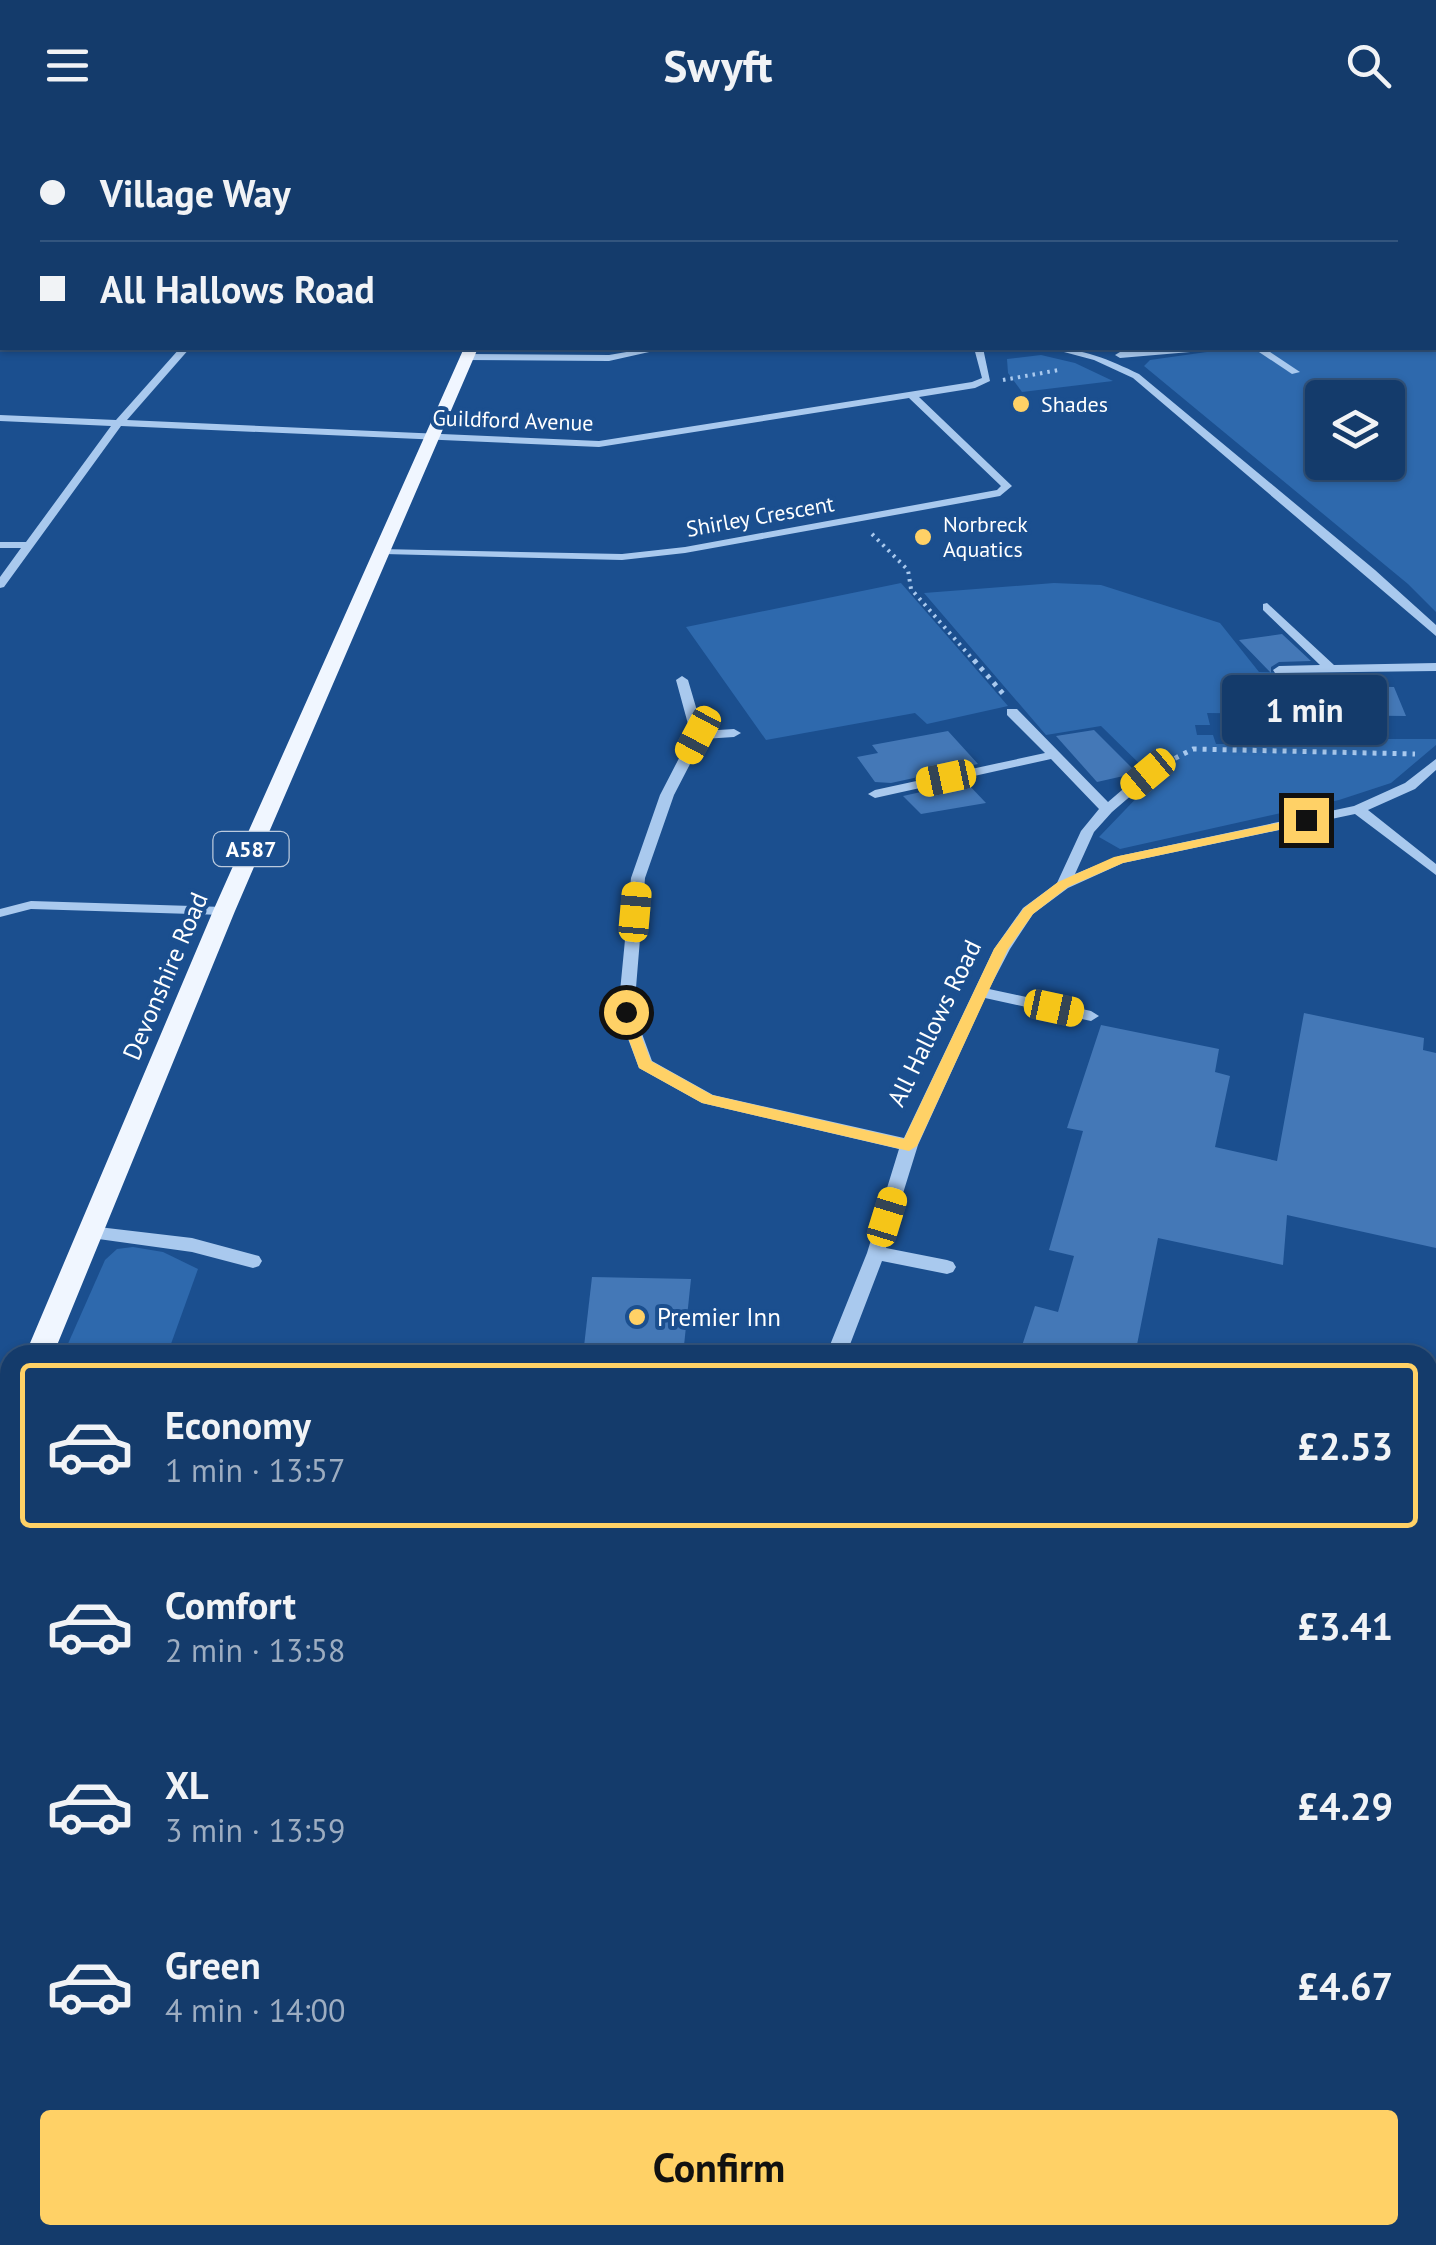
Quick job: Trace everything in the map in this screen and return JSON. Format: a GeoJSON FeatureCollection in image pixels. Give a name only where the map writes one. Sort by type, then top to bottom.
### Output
{"type":"FeatureCollection","features":[{"type":"Feature","properties":{"kind":"main road","name":"Devonshire Road"},"geometry":{"type":"LineString","coordinates":[[43,1345],[224,911],[435,437],[468,352]]}},
{"type":"Feature","properties":{"kind":"street"},"geometry":{"type":"LineString","coordinates":[[0,585],[118,424],[183,350]]}},
{"type":"Feature","properties":{"kind":"street"},"geometry":{"type":"LineString","coordinates":[[468,352],[609,358],[651,350]]}},
{"type":"Feature","properties":{"kind":"street"},"geometry":{"type":"LineString","coordinates":[[979,350],[986,380]]}},
{"type":"Feature","properties":{"kind":"street"},"geometry":{"type":"LineString","coordinates":[[1061,350],[1109,362],[1136,376],[1371,572],[1436,632]]}},
{"type":"Feature","properties":{"kind":"street"},"geometry":{"type":"LineString","coordinates":[[1109,362],[1122,351],[1149,350]]}},
{"type":"Feature","properties":{"kind":"street"},"geometry":{"type":"LineString","coordinates":[[1266,350],[1295,372]]}},
{"type":"Feature","properties":{"kind":"street","name":"Guildford Avenue"},"geometry":{"type":"LineString","coordinates":[[0,418],[599,444],[967,388],[986,380]]}},
{"type":"Feature","properties":{"kind":"street","name":"Shirley Crescent"},"geometry":{"type":"LineString","coordinates":[[384,551],[622,556],[685,550],[1000,494],[1007,486],[912,396]]}},
{"type":"Feature","properties":{"kind":"street"},"geometry":{"type":"LineString","coordinates":[[0,544],[28,545]]}},
{"type":"Feature","properties":{"kind":"street"},"geometry":{"type":"LineString","coordinates":[[1266,607],[1330,668]]}},
{"type":"Feature","properties":{"kind":"street"},"geometry":{"type":"LineString","coordinates":[[1279,670],[1436,667]]}},
{"type":"Feature","properties":{"kind":"street"},"geometry":{"type":"LineString","coordinates":[[682,680],[698,735],[667,795],[638,878],[626,1012],[645,1064],[708,1099],[909,1146]]}},
{"type":"Feature","properties":{"kind":"street"},"geometry":{"type":"LineString","coordinates":[[1012,712],[1107,809]]}},
{"type":"Feature","properties":{"kind":"street"},"geometry":{"type":"LineString","coordinates":[[698,735],[734,733]]}},
{"type":"Feature","properties":{"kind":"street"},"geometry":{"type":"LineString","coordinates":[[875,794],[1052,756]]}},
{"type":"Feature","properties":{"kind":"street","name":"All Hallows Road"},"geometry":{"type":"LineString","coordinates":[[840,1345],[876,1252],[909,1146],[980,992],[1028,911],[1063,884],[1119,860],[1358,809],[1393,796],[1436,762]]}},
{"type":"Feature","properties":{"kind":"street"},"geometry":{"type":"LineString","coordinates":[[1063,884],[1088,832],[1107,809],[1148,774]]}},
{"type":"Feature","properties":{"kind":"street"},"geometry":{"type":"LineString","coordinates":[[1358,809],[1436,871]]}},
{"type":"Feature","properties":{"kind":"street"},"geometry":{"type":"LineString","coordinates":[[0,913],[31,906],[224,911]]}},
{"type":"Feature","properties":{"kind":"street"},"geometry":{"type":"LineString","coordinates":[[980,992],[1091,1016]]}},
{"type":"Feature","properties":{"kind":"street"},"geometry":{"type":"LineString","coordinates":[[90,1232],[192,1245],[252,1261]]}},
{"type":"Feature","properties":{"kind":"street"},"geometry":{"type":"LineString","coordinates":[[876,1252],[947,1267]]}},
{"type":"Feature","properties":{"kind":"path"},"geometry":{"type":"LineString","coordinates":[[986,380],[1109,362]]}},
{"type":"Feature","properties":{"kind":"path"},"geometry":{"type":"LineString","coordinates":[[856,520],[908,570],[911,589],[996,684],[1014,707],[1012,712]]}},
{"type":"Feature","properties":{"kind":"path"},"geometry":{"type":"LineString","coordinates":[[1148,774],[1192,749],[1418,754]]}},
{"type":"Feature","properties":{"kind":"shaded area"},"geometry":{"type":"Polygon","coordinates":[[[1221,350],[1436,350],[1436,612],[1408,584],[1144,366],[1150,360],[1221,350]]]}},
{"type":"Feature","properties":{"kind":"shaded area"},"geometry":{"type":"Polygon","coordinates":[[[1041,355],[1075,363],[1113,381],[1022,392],[1008,373],[1007,359],[1041,355]]]}},
{"type":"Feature","properties":{"kind":"shaded area"},"geometry":{"type":"Polygon","coordinates":[[[901,583],[1008,706],[927,724],[915,713],[766,740],[686,627],[901,583]]]}},
{"type":"Feature","properties":{"kind":"shaded area"},"geometry":{"type":"Polygon","coordinates":[[[1054,583],[1101,585],[1220,623],[1259,672],[1330,674],[1342,707],[1290,714],[1207,713],[1210,725],[1195,725],[1197,735],[1213,735],[1216,744],[1234,744],[1233,738],[1299,739],[1304,747],[1333,747],[1330,739],[1436,739],[1436,745],[1391,783],[1339,800],[1120,849],[1099,837],[1149,785],[1148,772],[1101,726],[1046,735],[924,593],[1054,583]]]}},
{"type":"Feature","properties":{"kind":"shaded area"},"geometry":{"type":"Polygon","coordinates":[[[133,1247],[163,1252],[198,1269],[171,1345],[67,1345],[105,1260],[117,1249],[133,1247]]]}},
{"type":"Feature","properties":{"kind":"building"},"geometry":{"type":"Polygon","coordinates":[[[1282,634],[1311,661],[1279,662],[1271,667],[1271,673],[1239,640],[1282,634]]]}},
{"type":"Feature","properties":{"kind":"building"},"geometry":{"type":"Polygon","coordinates":[[[1272,675],[1328,676],[1338,686],[1394,687],[1406,716],[1318,715],[1334,747],[1303,747],[1272,675]]]}},
{"type":"Feature","properties":{"kind":"building"},"geometry":{"type":"Polygon","coordinates":[[[1094,730],[1137,773],[1097,782],[1056,736],[1094,730]]]}},
{"type":"Feature","properties":{"kind":"building"},"geometry":{"type":"Polygon","coordinates":[[[948,731],[978,764],[891,783],[875,782],[857,757],[878,753],[872,745],[948,731]]]}},
{"type":"Feature","properties":{"kind":"building"},"geometry":{"type":"Polygon","coordinates":[[[966,782],[986,803],[921,814],[903,796],[966,782]]]}},
{"type":"Feature","properties":{"kind":"building"},"geometry":{"type":"Polygon","coordinates":[[[1304,1013],[1424,1038],[1423,1050],[1436,1053],[1436,1248],[1287,1215],[1283,1265],[1158,1238],[1137,1345],[1022,1345],[1035,1306],[1058,1312],[1074,1256],[1049,1250],[1083,1131],[1067,1128],[1101,1025],[1219,1049],[1215,1072],[1230,1076],[1215,1147],[1277,1161],[1304,1013]]]}},
{"type":"Feature","properties":{"kind":"building","name":"Premier Inn"},"geometry":{"type":"Polygon","coordinates":[[[592,1277],[691,1279],[684,1345],[584,1345],[592,1277]]]}},
{"type":"Feature","properties":{"kind":"place","name":"Shades"},"geometry":{"type":"Point","coordinates":[1021,404]}},
{"type":"Feature","properties":{"kind":"place","name":"Norbreck Aquatics"},"geometry":{"type":"Point","coordinates":[923,537]}},
{"type":"Feature","properties":{"kind":"place","name":"Premier Inn"},"geometry":{"type":"Point","coordinates":[637,1317]}},
{"type":"Feature","properties":{"kind":"route"},"geometry":{"type":"LineString","coordinates":[[626,1012],[645,1064],[708,1099],[909,1146],[980,992],[1028,911],[1063,884],[1119,860],[1306,820]]}}]}
